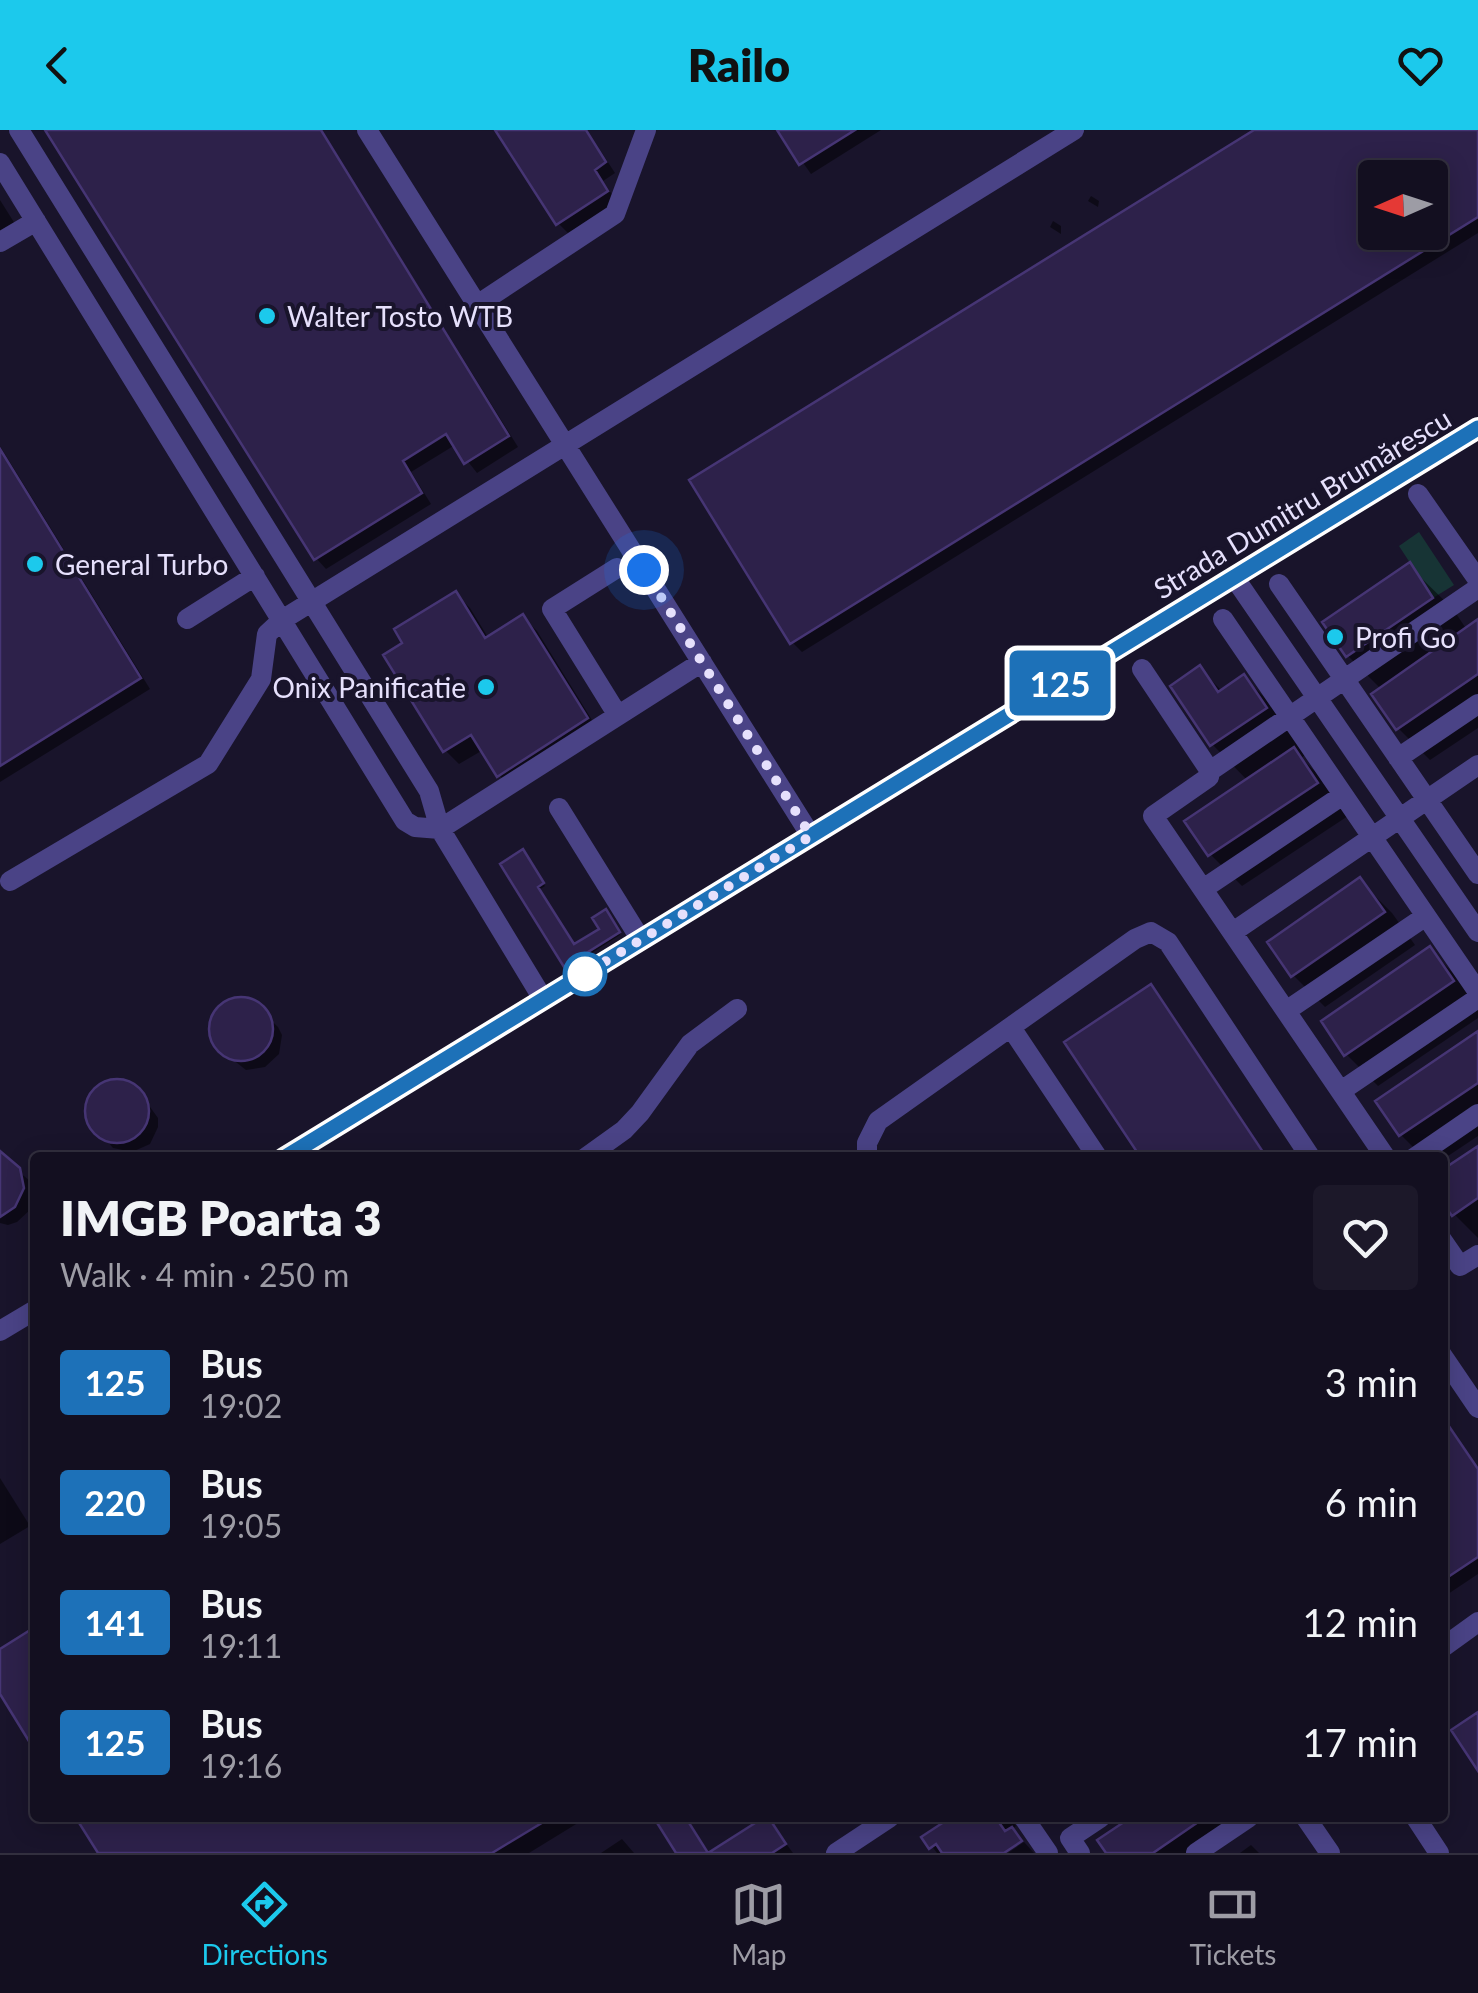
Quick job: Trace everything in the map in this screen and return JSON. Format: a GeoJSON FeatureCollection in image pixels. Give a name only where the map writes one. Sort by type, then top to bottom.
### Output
{"type":"FeatureCollection","features":[{"type":"Feature","properties":{"kind":"street"},"geometry":{"type":"LineString","coordinates":[[19,130],[429,791],[440,829],[543,999]]}},
{"type":"Feature","properties":{"kind":"street"},"geometry":{"type":"LineString","coordinates":[[367,130],[811,836]]}},
{"type":"Feature","properties":{"kind":"street"},"geometry":{"type":"LineString","coordinates":[[477,304],[615,214],[646,130]]}},
{"type":"Feature","properties":{"kind":"street"},"geometry":{"type":"LineString","coordinates":[[10,881],[208,764],[261,679],[267,634],[282,620],[1074,130]]}},
{"type":"Feature","properties":{"kind":"street"},"geometry":{"type":"LineString","coordinates":[[0,162],[405,820],[415,827],[440,829],[702,662]]}},
{"type":"Feature","properties":{"kind":"street"},"geometry":{"type":"LineString","coordinates":[[0,242],[36,221]]}},
{"type":"Feature","properties":{"kind":"street","name":"Strada Dumitru Brumărescu"},"geometry":{"type":"LineString","coordinates":[[294,1152],[1478,428]]}},
{"type":"Feature","properties":{"kind":"street"},"geometry":{"type":"LineString","coordinates":[[1418,494],[1478,580]]}},
{"type":"Feature","properties":{"kind":"street"},"geometry":{"type":"LineString","coordinates":[[617,568],[552,608],[617,714]]}},
{"type":"Feature","properties":{"kind":"street"},"geometry":{"type":"LineString","coordinates":[[186,620],[255,576]]}},
{"type":"Feature","properties":{"kind":"street"},"geometry":{"type":"LineString","coordinates":[[1234,577],[1478,932]]}},
{"type":"Feature","properties":{"kind":"street"},"geometry":{"type":"LineString","coordinates":[[1279,584],[1478,874]]}},
{"type":"Feature","properties":{"kind":"street"},"geometry":{"type":"LineString","coordinates":[[1382,1152],[1153,816],[1208,777],[1210,771],[1478,588]]}},
{"type":"Feature","properties":{"kind":"street"},"geometry":{"type":"LineString","coordinates":[[1223,619],[1478,995],[1341,1091]]}},
{"type":"Feature","properties":{"kind":"street"},"geometry":{"type":"LineString","coordinates":[[1142,670],[1210,771]]}},
{"type":"Feature","properties":{"kind":"street"},"geometry":{"type":"LineString","coordinates":[[1398,758],[1478,704]]}},
{"type":"Feature","properties":{"kind":"street"},"geometry":{"type":"LineString","coordinates":[[1232,932],[1478,765]]}},
{"type":"Feature","properties":{"kind":"street"},"geometry":{"type":"LineString","coordinates":[[1203,889],[1344,795]]}},
{"type":"Feature","properties":{"kind":"street"},"geometry":{"type":"LineString","coordinates":[[558,808],[640,940]]}},
{"type":"Feature","properties":{"kind":"street"},"geometry":{"type":"LineString","coordinates":[[1286,1011],[1426,916]]}},
{"type":"Feature","properties":{"kind":"street"},"geometry":{"type":"LineString","coordinates":[[868,1152],[867,1142],[878,1120],[1012,1029],[1134,939],[1151,932],[1168,942],[1307,1152]]}},
{"type":"Feature","properties":{"kind":"street"},"geometry":{"type":"LineString","coordinates":[[593,1152],[640,1113],[690,1044],[737,1009]]}},
{"type":"Feature","properties":{"kind":"street"},"geometry":{"type":"LineString","coordinates":[[1012,1029],[1094,1152]]}},
{"type":"Feature","properties":{"kind":"street"},"geometry":{"type":"LineString","coordinates":[[1423,1152],[1478,1114]]}},
{"type":"Feature","properties":{"kind":"street"},"geometry":{"type":"LineString","coordinates":[[1448,1249],[1460,1266],[1478,1255]]}},
{"type":"Feature","properties":{"kind":"street"},"geometry":{"type":"LineString","coordinates":[[0,1331],[30,1313]]}},
{"type":"Feature","properties":{"kind":"street"},"geometry":{"type":"LineString","coordinates":[[1448,1364],[1478,1408]]}},
{"type":"Feature","properties":{"kind":"street"},"geometry":{"type":"LineString","coordinates":[[1448,1644],[1478,1622]]}},
{"type":"Feature","properties":{"kind":"street"},"geometry":{"type":"LineString","coordinates":[[836,1853],[883,1822]]}},
{"type":"Feature","properties":{"kind":"street"},"geometry":{"type":"LineString","coordinates":[[1027,1822],[1048,1853]]}},
{"type":"Feature","properties":{"kind":"street"},"geometry":{"type":"LineString","coordinates":[[1080,1853],[1070,1838],[1094,1822]]}},
{"type":"Feature","properties":{"kind":"street"},"geometry":{"type":"LineString","coordinates":[[1196,1853],[1242,1822]]}},
{"type":"Feature","properties":{"kind":"street"},"geometry":{"type":"LineString","coordinates":[[1309,1822],[1330,1853]]}},
{"type":"Feature","properties":{"kind":"street"},"geometry":{"type":"LineString","coordinates":[[1419,1822],[1440,1853]]}},
{"type":"Feature","properties":{"kind":"green space"},"geometry":{"type":"Polygon","coordinates":[[[1419,532],[1454,585],[1433,598],[1399,546],[1419,532]]]}},
{"type":"Feature","properties":{"kind":"building","name":"Walter Tosto WTB"},"geometry":{"type":"Polygon","coordinates":[[[45,130],[321,130],[509,436],[464,464],[446,434],[403,461],[422,493],[314,560],[45,130]]]}},
{"type":"Feature","properties":{"kind":"building"},"geometry":{"type":"Polygon","coordinates":[[[495,130],[586,130],[606,162],[595,170],[608,191],[556,225],[495,130]]]}},
{"type":"Feature","properties":{"kind":"building"},"geometry":{"type":"Polygon","coordinates":[[[777,130],[855,130],[799,165],[777,130]]]}},
{"type":"Feature","properties":{"kind":"building"},"geometry":{"type":"Polygon","coordinates":[[[1254,130],[1478,130],[1478,217],[1448,236],[1448,160],[1358,160],[1358,250],[1425,250],[790,644],[689,480],[1254,130]]]}},
{"type":"Feature","properties":{"kind":"building","name":"General Turbo"},"geometry":{"type":"Polygon","coordinates":[[[0,449],[141,678],[0,766],[0,449]]]}},
{"type":"Feature","properties":{"kind":"building"},"geometry":{"type":"Polygon","coordinates":[[[1410,562],[1433,598],[1346,657],[1322,622],[1410,562]]]}},
{"type":"Feature","properties":{"kind":"building","name":"Onix Panificatie"},"geometry":{"type":"Polygon","coordinates":[[[456,591],[485,638],[523,614],[588,718],[497,777],[471,735],[443,752],[383,655],[402,643],[394,629],[456,591]]]}},
{"type":"Feature","properties":{"kind":"building"},"geometry":{"type":"Polygon","coordinates":[[[1478,619],[1478,674],[1396,730],[1371,694],[1478,619]]]}},
{"type":"Feature","properties":{"kind":"building"},"geometry":{"type":"Polygon","coordinates":[[[1200,665],[1218,692],[1244,674],[1267,708],[1210,746],[1170,686],[1200,665]]]}},
{"type":"Feature","properties":{"kind":"building"},"geometry":{"type":"Polygon","coordinates":[[[1294,747],[1318,783],[1208,856],[1184,821],[1294,747]]]}},
{"type":"Feature","properties":{"kind":"building"},"geometry":{"type":"Polygon","coordinates":[[[523,849],[544,883],[538,887],[574,944],[599,929],[592,918],[606,909],[620,932],[564,967],[500,864],[523,849]]]}},
{"type":"Feature","properties":{"kind":"building"},"geometry":{"type":"Polygon","coordinates":[[[1360,877],[1385,912],[1291,977],[1267,942],[1360,877]]]}},
{"type":"Feature","properties":{"kind":"building"},"geometry":{"type":"Polygon","coordinates":[[[1430,946],[1454,981],[1344,1056],[1321,1021],[1430,946]]]}},
{"type":"Feature","properties":{"kind":"building"},"geometry":{"type":"Polygon","coordinates":[[[1151,984],[1263,1152],[1137,1152],[1064,1042],[1151,984]]]}},
{"type":"Feature","properties":{"kind":"building"},"geometry":{"type":"Polygon","coordinates":[[[241,997],[263,1007],[273,1029],[263,1051],[241,1061],[219,1051],[209,1029],[219,1007],[241,997]]]}},
{"type":"Feature","properties":{"kind":"building"},"geometry":{"type":"Polygon","coordinates":[[[1478,1031],[1478,1083],[1399,1136],[1375,1101],[1478,1031]]]}},
{"type":"Feature","properties":{"kind":"building"},"geometry":{"type":"Polygon","coordinates":[[[117,1079],[139,1089],[149,1111],[139,1133],[117,1143],[95,1133],[85,1111],[95,1089],[117,1079]]]}},
{"type":"Feature","properties":{"kind":"building"},"geometry":{"type":"Polygon","coordinates":[[[1478,1146],[1478,1198],[1452,1216],[1448,1210],[1448,1166],[1478,1146]]]}},
{"type":"Feature","properties":{"kind":"building"},"geometry":{"type":"Polygon","coordinates":[[[0,1151],[20,1168],[24,1188],[15,1207],[0,1217],[0,1151]]]}},
{"type":"Feature","properties":{"kind":"building"},"geometry":{"type":"Polygon","coordinates":[[[1448,1425],[1478,1469],[1478,1557],[1448,1577],[1448,1425]]]}},
{"type":"Feature","properties":{"kind":"building"},"geometry":{"type":"Polygon","coordinates":[[[30,1630],[30,1743],[0,1694],[0,1649],[30,1630]]]}},
{"type":"Feature","properties":{"kind":"building"},"geometry":{"type":"Polygon","coordinates":[[[1478,1712],[1478,1771],[1451,1730],[1478,1712]]]}},
{"type":"Feature","properties":{"kind":"building"},"geometry":{"type":"Polygon","coordinates":[[[79,1822],[543,1822],[492,1853],[98,1853],[79,1822]]]}},
{"type":"Feature","properties":{"kind":"building"},"geometry":{"type":"Polygon","coordinates":[[[657,1822],[689,1822],[708,1853],[676,1853],[657,1822]]]}},
{"type":"Feature","properties":{"kind":"building"},"geometry":{"type":"Polygon","coordinates":[[[757,1822],[772,1822],[786,1844],[772,1853],[708,1853],[757,1822]]]}},
{"type":"Feature","properties":{"kind":"building"},"geometry":{"type":"Polygon","coordinates":[[[944,1822],[999,1822],[1005,1831],[1012,1827],[1022,1841],[1004,1853],[942,1853],[936,1844],[929,1849],[921,1837],[944,1822]]]}},
{"type":"Feature","properties":{"kind":"building"},"geometry":{"type":"Polygon","coordinates":[[[1124,1822],[1198,1822],[1153,1853],[1106,1853],[1097,1840],[1124,1822]]]}},
{"type":"Feature","properties":{"kind":"bus line","name":"125"},"geometry":{"type":"LineString","coordinates":[[294,1152],[1478,428]]}},
{"type":"Feature","properties":{"kind":"place","name":"Walter Tosto WTB"},"geometry":{"type":"Point","coordinates":[267,316]}},
{"type":"Feature","properties":{"kind":"place","name":"General Turbo"},"geometry":{"type":"Point","coordinates":[35,564]}},
{"type":"Feature","properties":{"kind":"place","name":"Profi Go"},"geometry":{"type":"Point","coordinates":[1335,637]}},
{"type":"Feature","properties":{"kind":"place","name":"Onix Panificatie"},"geometry":{"type":"Point","coordinates":[486,687]}},
{"type":"Feature","properties":{"kind":"route"},"geometry":{"type":"LineString","coordinates":[[585,974],[580,977],[811,836],[644,570]]}}]}
